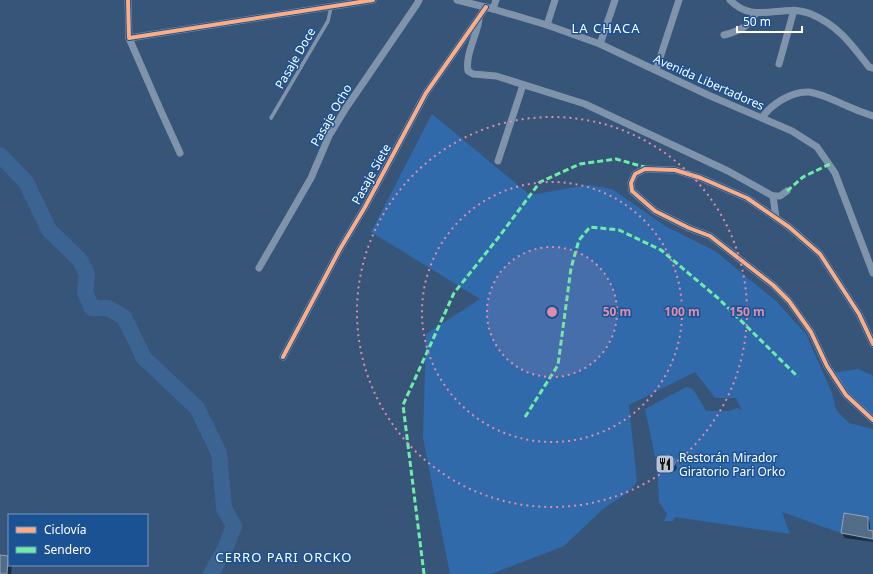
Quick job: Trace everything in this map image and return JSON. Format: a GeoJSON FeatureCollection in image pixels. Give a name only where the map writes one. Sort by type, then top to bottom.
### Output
{"type":"FeatureCollection","features":[{"type":"Feature","properties":{"kind":"street"},"geometry":{"type":"LineString","coordinates":[[128,0],[129,38],[180,153]]}},
{"type":"Feature","properties":{"kind":"street"},"geometry":{"type":"LineString","coordinates":[[129,38],[373,0]]}},
{"type":"Feature","properties":{"kind":"street","name":"Pasaje Ocho"},"geometry":{"type":"LineString","coordinates":[[259,268],[311,178],[329,136],[346,108],[418,4],[419,0]]}},
{"type":"Feature","properties":{"kind":"street","name":"Avenida Libertadores"},"geometry":{"type":"LineString","coordinates":[[457,0],[547,25],[600,44],[798,135],[817,147],[835,173],[873,273]]}},
{"type":"Feature","properties":{"kind":"street","name":"Pasaje Siete"},"geometry":{"type":"LineString","coordinates":[[283,357],[340,249],[365,207],[426,93],[479,18],[496,0]]}},
{"type":"Feature","properties":{"kind":"street"},"geometry":{"type":"LineString","coordinates":[[547,25],[555,0]]}},
{"type":"Feature","properties":{"kind":"street"},"geometry":{"type":"LineString","coordinates":[[600,44],[614,0]]}},
{"type":"Feature","properties":{"kind":"street"},"geometry":{"type":"LineString","coordinates":[[656,70],[679,0]]}},
{"type":"Feature","properties":{"kind":"street"},"geometry":{"type":"LineString","coordinates":[[732,1],[743,9],[756,14],[794,10],[810,14],[830,24],[846,38],[872,70]]}},
{"type":"Feature","properties":{"kind":"street"},"geometry":{"type":"LineString","coordinates":[[779,64],[794,10]]}},
{"type":"Feature","properties":{"kind":"street"},"geometry":{"type":"LineString","coordinates":[[724,35],[738,31],[750,23],[756,14]]}},
{"type":"Feature","properties":{"kind":"street"},"geometry":{"type":"LineString","coordinates":[[479,18],[478,28],[467,63],[468,71],[473,74],[496,76],[585,104],[728,171],[773,196],[780,196],[787,191]]}},
{"type":"Feature","properties":{"kind":"street"},"geometry":{"type":"LineString","coordinates":[[498,161],[523,84]]}},
{"type":"Feature","properties":{"kind":"street"},"geometry":{"type":"LineString","coordinates":[[762,118],[766,112],[780,100],[808,92],[827,96],[873,116]]}},
{"type":"Feature","properties":{"kind":"street"},"geometry":{"type":"LineString","coordinates":[[873,344],[859,314],[820,254],[789,227],[747,198],[701,178],[676,170],[645,169],[635,174],[632,183],[632,191],[655,212],[710,236],[773,285],[789,301],[811,332],[827,366],[846,395],[873,420]]}},
{"type":"Feature","properties":{"kind":"street"},"geometry":{"type":"LineString","coordinates":[[773,196],[776,218]]}},
{"type":"Feature","properties":{"kind":"lane","name":"Pasaje Doce"},"geometry":{"type":"LineString","coordinates":[[271,118],[328,21],[331,6]]}},
{"type":"Feature","properties":{"kind":"shaded area"},"geometry":{"type":"Polygon","coordinates":[[[432,114],[530,195],[588,185],[612,189],[665,226],[715,251],[776,301],[806,334],[832,393],[836,410],[849,423],[873,429],[873,542],[832,530],[782,512],[790,534],[675,517],[673,521],[664,521],[667,514],[659,502],[657,466],[645,409],[686,387],[693,389],[706,411],[729,411],[737,408],[742,410],[736,398],[715,398],[695,372],[629,405],[637,482],[627,493],[603,509],[564,546],[491,574],[450,574],[423,438],[426,334],[480,299],[371,232],[432,114]]]}},
{"type":"Feature","properties":{"kind":"shaded area"},"geometry":{"type":"Polygon","coordinates":[[[858,369],[872,375],[873,377],[873,420],[846,395],[832,373],[858,369]]]}},
{"type":"Feature","properties":{"kind":"building"},"geometry":{"type":"Polygon","coordinates":[[[668,455],[673,457],[675,462],[673,467],[668,469],[663,467],[661,462],[663,457],[668,455]]]}},
{"type":"Feature","properties":{"kind":"building"},"geometry":{"type":"Polygon","coordinates":[[[844,513],[868,517],[868,530],[873,531],[873,539],[841,533],[844,513]]]}},
{"type":"Feature","properties":{"kind":"building"},"geometry":{"type":"Polygon","coordinates":[[[0,555],[8,556],[7,574],[0,574],[0,555]]]}},
{"type":"Feature","properties":{"kind":"waterway"},"geometry":{"type":"LineString","coordinates":[[0,155],[26,182],[49,230],[80,260],[87,274],[85,292],[92,308],[108,308],[124,317],[144,358],[197,408],[219,453],[224,508],[234,526],[225,549],[211,574]]}},
{"type":"Feature","properties":{"kind":"marked path"},"geometry":{"type":"LineString","coordinates":[[424,574],[403,405],[454,293],[540,182],[580,164],[616,159],[648,168]]}},
{"type":"Feature","properties":{"kind":"marked path"},"geometry":{"type":"LineString","coordinates":[[787,191],[803,177],[830,164]]}},
{"type":"Feature","properties":{"kind":"marked path"},"geometry":{"type":"LineString","coordinates":[[525,417],[558,365],[571,268],[579,240],[590,227],[619,230],[661,250],[719,299],[798,377]]}},
{"type":"Feature","properties":{"kind":"cycle path"},"geometry":{"type":"LineString","coordinates":[[128,0],[129,38],[373,0]]}},
{"type":"Feature","properties":{"kind":"cycle path"},"geometry":{"type":"LineString","coordinates":[[283,357],[340,249],[365,207],[426,93],[486,7]]}},
{"type":"Feature","properties":{"kind":"cycle path"},"geometry":{"type":"LineString","coordinates":[[873,344],[859,314],[820,254],[789,227],[747,198],[701,178],[675,170],[645,169],[635,174],[631,183],[632,191],[655,211],[689,228],[710,236],[773,285],[789,301],[811,332],[827,366],[846,395],[873,420]]}},
{"type":"Feature","properties":{"kind":"place","name":"Restorán Mirador Giratorio Pari Orko"},"geometry":{"type":"Point","coordinates":[665,464]}},
{"type":"Feature","properties":{"kind":"district","name":"LA CHACA"},"geometry":{"type":"Point","coordinates":[606,28]}},
{"type":"Feature","properties":{"kind":"district","name":"CERRO PARI ORCKO"},"geometry":{"type":"Point","coordinates":[284,557]}}]}
